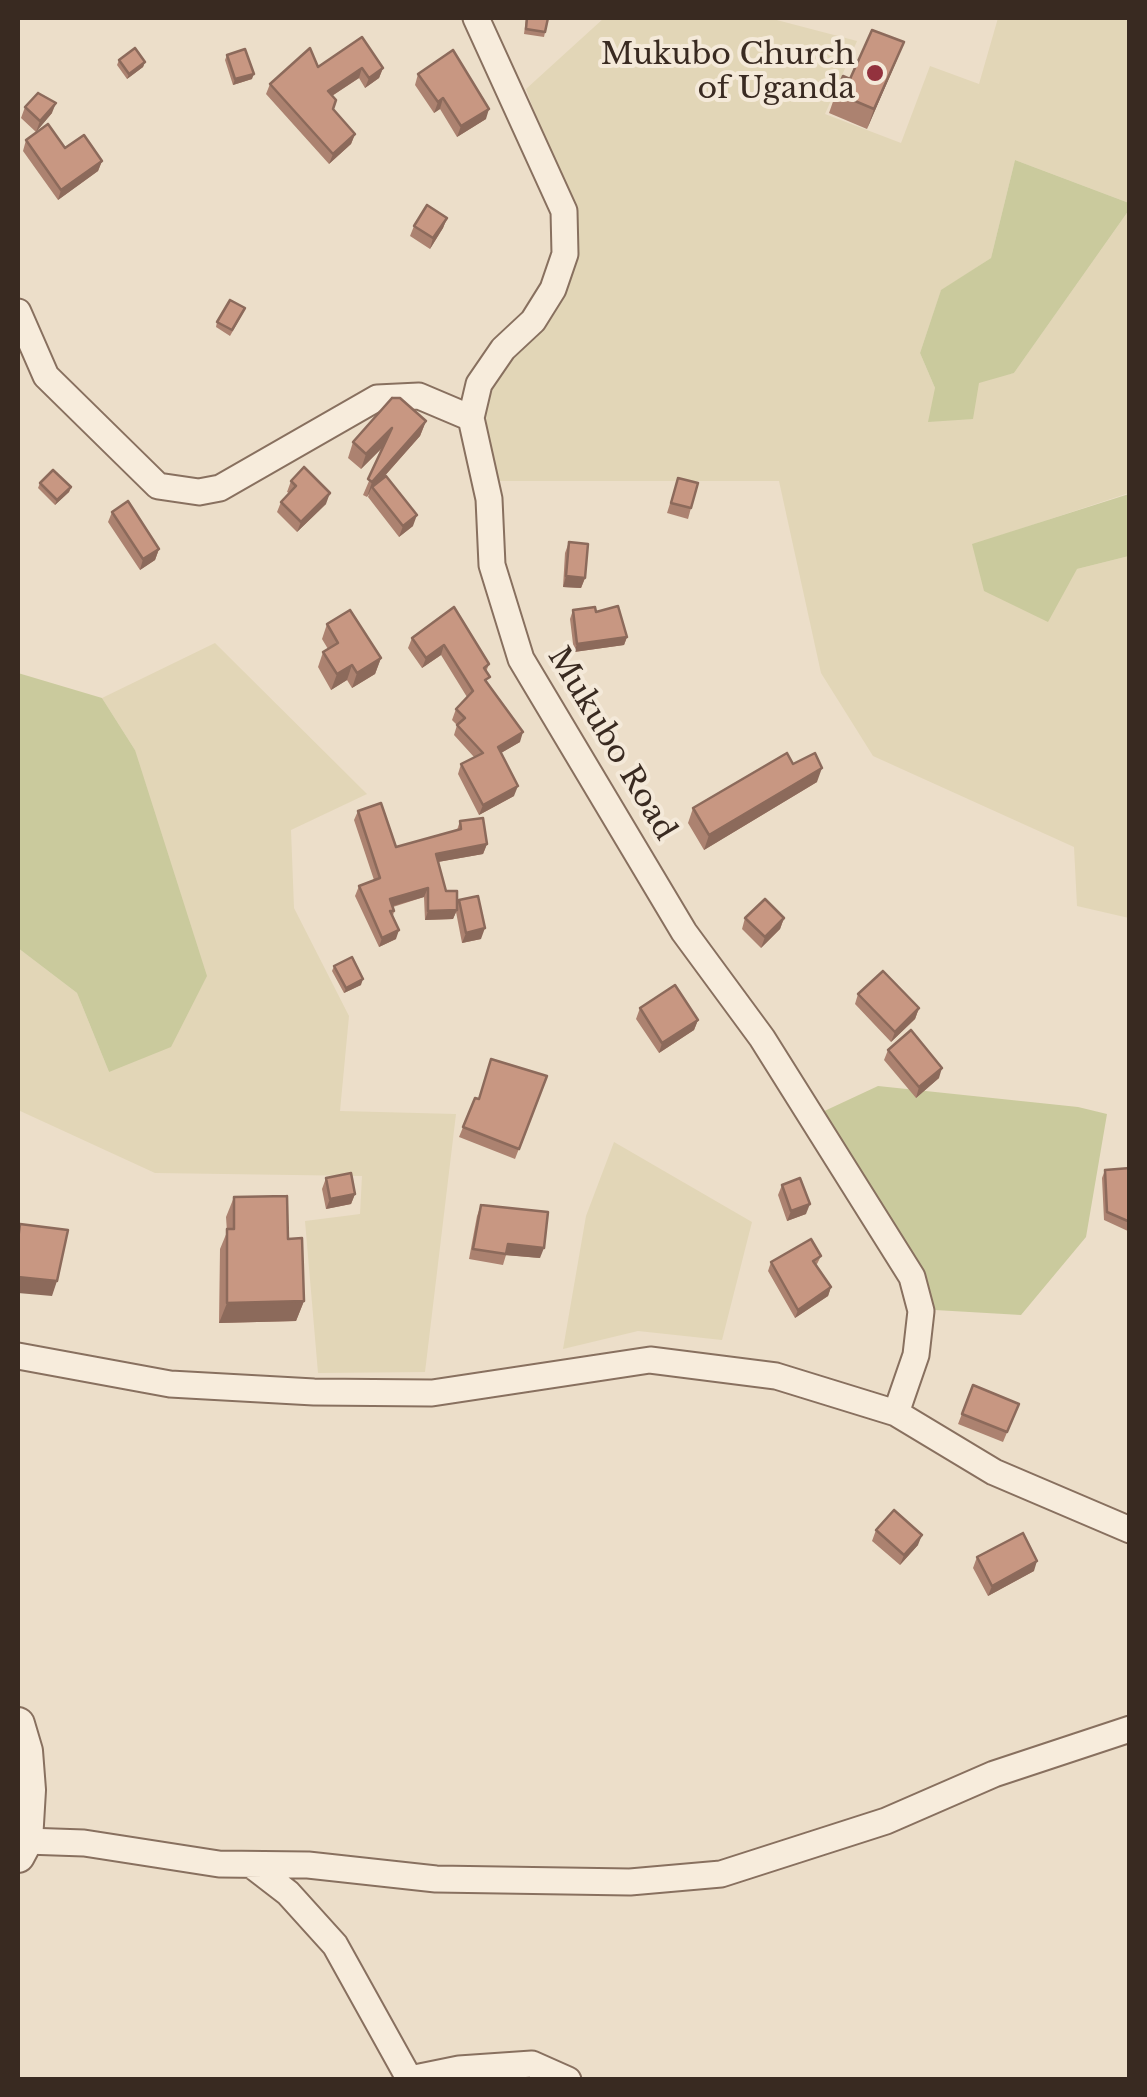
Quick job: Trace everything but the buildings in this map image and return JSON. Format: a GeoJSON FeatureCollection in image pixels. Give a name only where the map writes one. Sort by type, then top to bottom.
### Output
{"type":"FeatureCollection","features":[{"type":"Feature","properties":{"kind":"street"},"geometry":{"type":"LineString","coordinates":[[18,312],[46,376],[158,486],[198,492],[220,488],[377,398],[419,396],[471,418],[480,384],[504,349],[533,321],[553,289],[565,254],[564,211],[476,18]]}},
{"type":"Feature","properties":{"kind":"street","name":"Mukubo Road"},"geometry":{"type":"LineString","coordinates":[[471,418],[489,499],[492,565],[521,660],[684,932],[762,1038],[912,1277],[920,1311],[916,1355],[896,1413]]}},
{"type":"Feature","properties":{"kind":"street"},"geometry":{"type":"LineString","coordinates":[[18,1356],[170,1384],[432,1393],[650,1360],[776,1376],[896,1413],[994,1472],[1130,1530]]}},
{"type":"Feature","properties":{"kind":"street"},"geometry":{"type":"LineString","coordinates":[[18,1724],[26,1751],[29,1790],[22,1848],[84,1843],[253,1866],[308,1865],[436,1879],[630,1882],[754,1867],[886,1821],[994,1774],[1130,1729]]}},
{"type":"Feature","properties":{"kind":"street"},"geometry":{"type":"LineString","coordinates":[[253,1866],[288,1893],[335,1945],[410,2079],[459,2069],[532,2064],[568,2080]]}},
{"type":"Feature","properties":{"kind":"shaded area"},"geometry":{"type":"Polygon","coordinates":[[[604,18],[769,18],[857,41],[825,114],[901,143],[930,66],[979,84],[998,18],[1129,18],[1129,203],[1015,160],[991,258],[941,291],[920,353],[935,388],[1014,373],[1129,210],[1129,493],[972,545],[1077,569],[1129,556],[1129,918],[1077,906],[1074,847],[873,756],[821,673],[779,481],[493,481],[484,399],[576,224],[526,89],[604,18]]]}},
{"type":"Feature","properties":{"kind":"shaded area"},"geometry":{"type":"Polygon","coordinates":[[[215,643],[367,794],[291,830],[294,908],[349,1016],[340,1111],[456,1114],[425,1372],[318,1373],[305,1221],[360,1214],[362,1176],[155,1173],[18,1110],[18,948],[77,993],[109,1072],[135,750],[102,698],[215,643]]]}},
{"type":"Feature","properties":{"kind":"shaded area"},"geometry":{"type":"Polygon","coordinates":[[[614,1142],[752,1222],[722,1340],[638,1331],[563,1349],[586,1216],[614,1142]]]}},
{"type":"Feature","properties":{"kind":"green space"},"geometry":{"type":"Polygon","coordinates":[[[1015,160],[1129,203],[1129,210],[1014,373],[979,383],[973,419],[928,422],[935,388],[920,353],[941,290],[991,258],[1015,160]]]}},
{"type":"Feature","properties":{"kind":"green space"},"geometry":{"type":"Polygon","coordinates":[[[1129,494],[1129,556],[1077,569],[1048,622],[984,591],[972,544],[1129,494]]]}},
{"type":"Feature","properties":{"kind":"green space"},"geometry":{"type":"Polygon","coordinates":[[[18,673],[102,698],[135,750],[207,976],[171,1047],[109,1072],[77,993],[18,948],[18,673]]]}},
{"type":"Feature","properties":{"kind":"green space"},"geometry":{"type":"Polygon","coordinates":[[[878,1086],[1078,1107],[1107,1114],[1086,1237],[1021,1315],[935,1310],[918,1272],[818,1114],[878,1086]]]}},
{"type":"Feature","properties":{"kind":"place","name":"Mukubo Church of Uganda"},"geometry":{"type":"Point","coordinates":[875,73]}}]}
